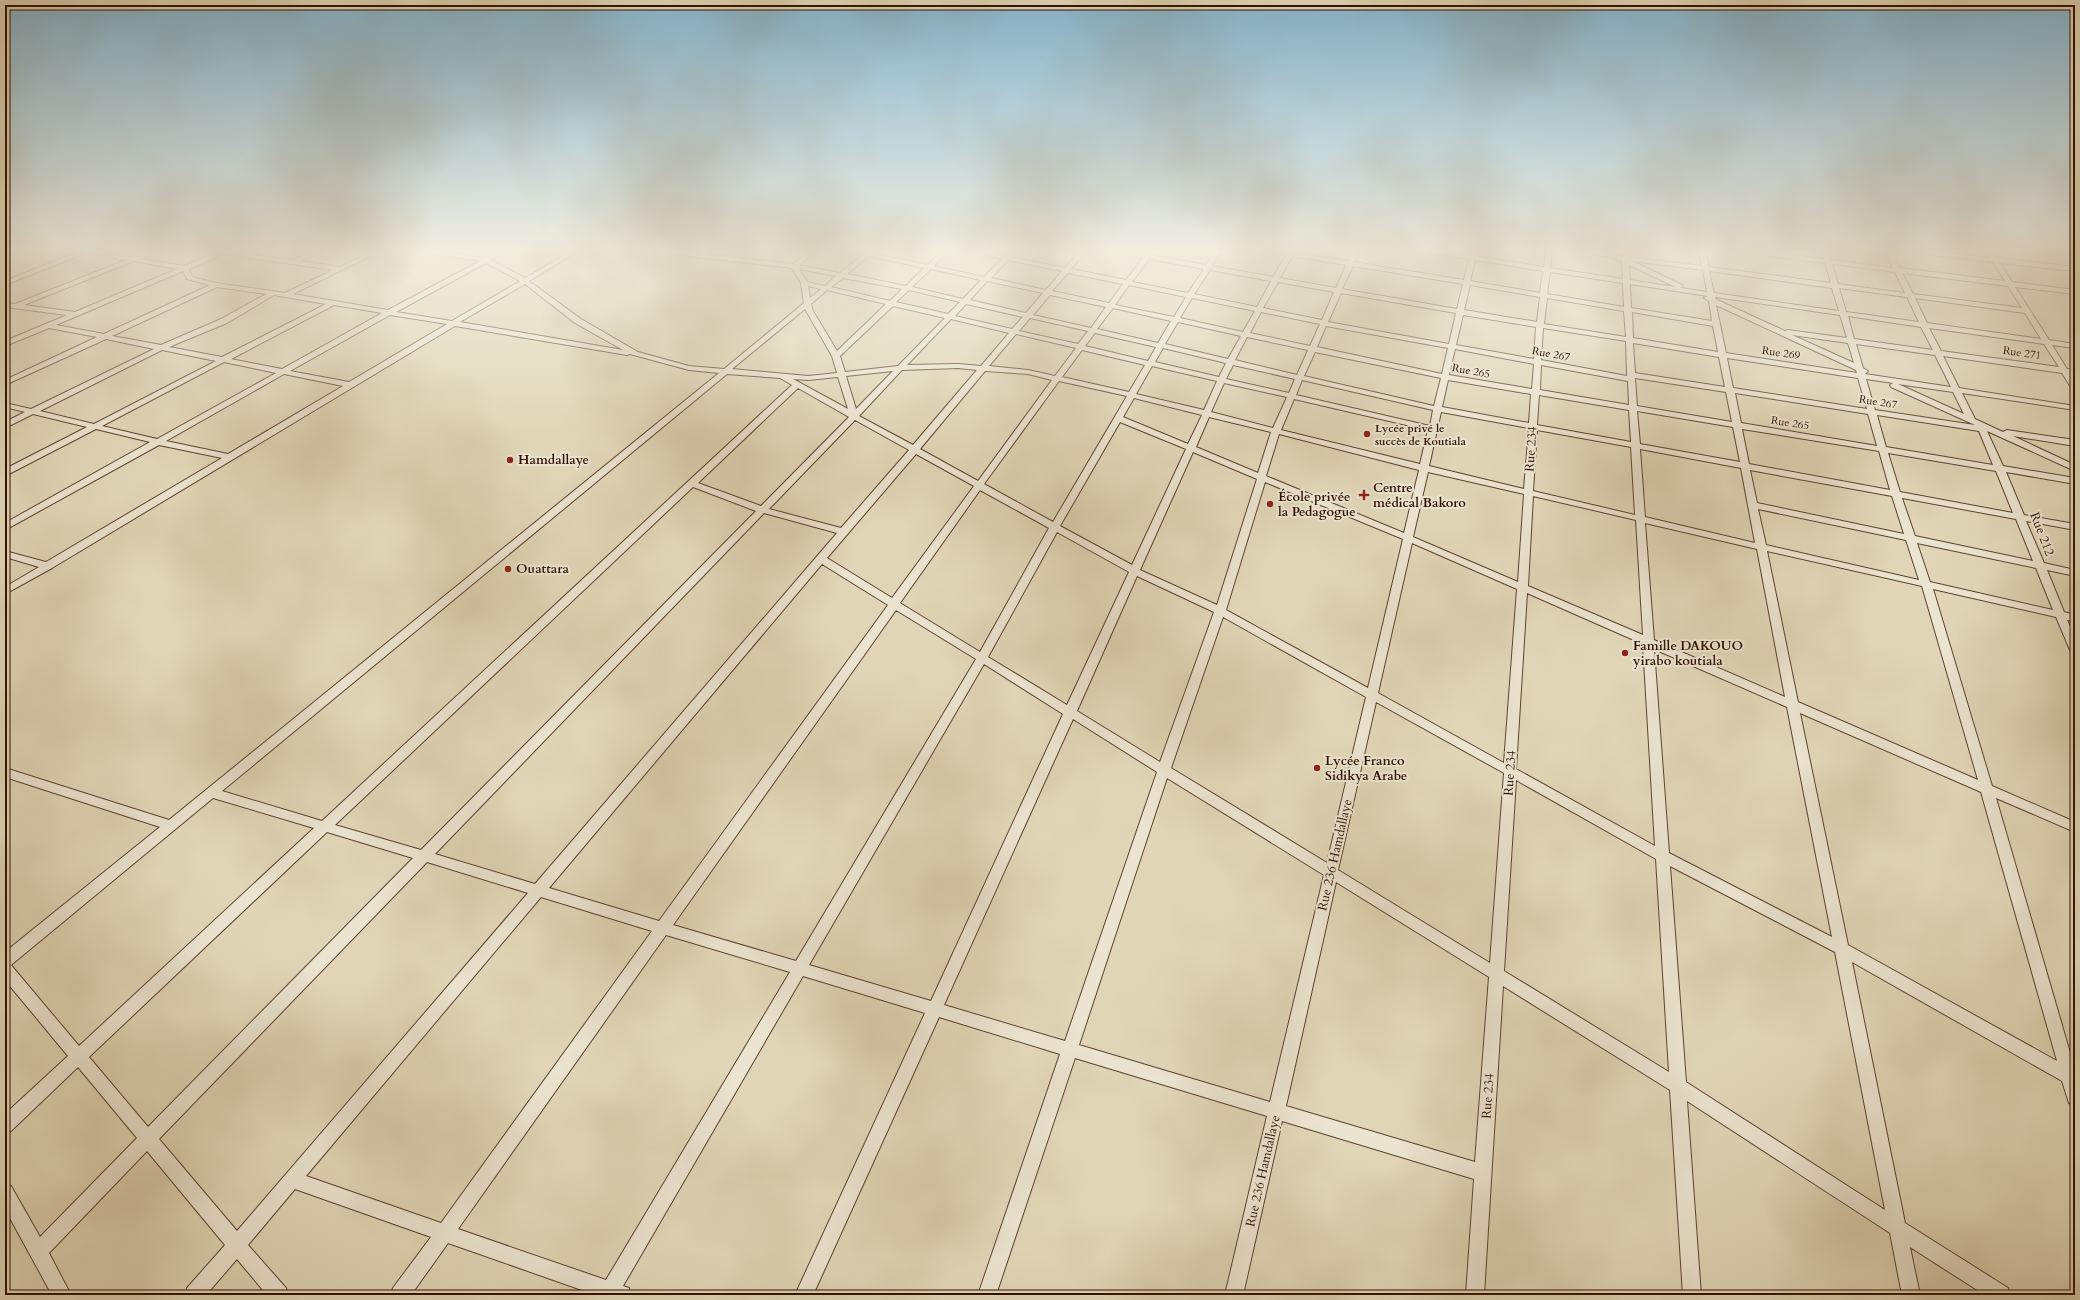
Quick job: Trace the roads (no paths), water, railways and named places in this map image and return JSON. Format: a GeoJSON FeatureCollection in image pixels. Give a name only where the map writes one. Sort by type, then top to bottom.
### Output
{"type":"FeatureCollection","features":[{"type":"Feature","properties":{"kind":"street"},"geometry":{"type":"LineString","coordinates":[[58,312],[75,314]]}},
{"type":"Feature","properties":{"kind":"street"},"geometry":{"type":"LineString","coordinates":[[5,344],[81,312]]}},
{"type":"Feature","properties":{"kind":"street"},"geometry":{"type":"LineString","coordinates":[[5,383],[159,312]]}},
{"type":"Feature","properties":{"kind":"street"},"geometry":{"type":"LineString","coordinates":[[5,425],[161,348],[224,321],[240,312]]}},
{"type":"Feature","properties":{"kind":"street"},"geometry":{"type":"LineString","coordinates":[[5,473],[316,312]]}},
{"type":"Feature","properties":{"kind":"street"},"geometry":{"type":"LineString","coordinates":[[380,312],[635,354],[689,368],[777,374],[808,378],[901,368],[958,366],[984,367],[1028,372],[1132,395],[1424,468],[2075,618]]}},
{"type":"Feature","properties":{"kind":"street"},"geometry":{"type":"LineString","coordinates":[[5,592],[474,312]]}},
{"type":"Feature","properties":{"kind":"street"},"geometry":{"type":"LineString","coordinates":[[566,312],[578,321],[635,354]]}},
{"type":"Feature","properties":{"kind":"street"},"geometry":{"type":"LineString","coordinates":[[5,961],[471,581],[797,312]]}},
{"type":"Feature","properties":{"kind":"street"},"geometry":{"type":"LineString","coordinates":[[809,312],[836,356],[843,374],[854,416]]}},
{"type":"Feature","properties":{"kind":"street"},"geometry":{"type":"LineString","coordinates":[[836,356],[883,312]]}},
{"type":"Feature","properties":{"kind":"street"},"geometry":{"type":"LineString","coordinates":[[931,312],[1433,429]]}},
{"type":"Feature","properties":{"kind":"street"},"geometry":{"type":"LineString","coordinates":[[38,1251],[763,510],[954,312]]}},
{"type":"Feature","properties":{"kind":"street"},"geometry":{"type":"LineString","coordinates":[[1010,312],[1438,409],[1635,447],[2075,527]]}},
{"type":"Feature","properties":{"kind":"street"},"geometry":{"type":"LineString","coordinates":[[194,1295],[1031,312]]}},
{"type":"Feature","properties":{"kind":"street"},"geometry":{"type":"LineString","coordinates":[[400,1295],[979,485],[1107,312]]}},
{"type":"Feature","properties":{"kind":"street","name":"Rue 265"},"geometry":{"type":"LineString","coordinates":[[1137,312],[1445,377],[2075,481]]}},
{"type":"Feature","properties":{"kind":"street"},"geometry":{"type":"LineString","coordinates":[[292,1180],[445,1233],[613,1294],[800,969],[982,658],[1055,526],[1181,312]]}},
{"type":"Feature","properties":{"kind":"street"},"geometry":{"type":"LineString","coordinates":[[804,1295],[1206,414],[1230,362],[1257,312]]}},
{"type":"Feature","properties":{"kind":"street","name":"Rue 267"},"geometry":{"type":"LineString","coordinates":[[1271,312],[1324,323],[1538,362],[2075,443]]}},
{"type":"Feature","properties":{"kind":"street"},"geometry":{"type":"LineString","coordinates":[[986,1295],[1164,769],[1220,611],[1276,431],[1329,312]]}},
{"type":"Feature","properties":{"kind":"street","name":"Rue 269"},"geometry":{"type":"LineString","coordinates":[[1460,312],[1723,355],[1861,372],[1882,379],[2075,408]]}},
{"type":"Feature","properties":{"kind":"street","name":"Rue 236 Hamdallaye"},"geometry":{"type":"LineString","coordinates":[[1234,1295],[1460,312]]}},
{"type":"Feature","properties":{"kind":"street","name":"Rue 234"},"geometry":{"type":"LineString","coordinates":[[1475,1295],[1535,393],[1542,312]]}},
{"type":"Feature","properties":{"kind":"street"},"geometry":{"type":"LineString","coordinates":[[1628,312],[1635,447],[1692,1295]]}},
{"type":"Feature","properties":{"kind":"street"},"geometry":{"type":"LineString","coordinates":[[1639,312],[1717,324]]}},
{"type":"Feature","properties":{"kind":"street"},"geometry":{"type":"LineString","coordinates":[[1715,312],[1911,1295]]}},
{"type":"Feature","properties":{"kind":"street"},"geometry":{"type":"LineString","coordinates":[[1739,312],[1861,372]]}},
{"type":"Feature","properties":{"kind":"street"},"geometry":{"type":"LineString","coordinates":[[1825,312],[2075,346]]}},
{"type":"Feature","properties":{"kind":"street"},"geometry":{"type":"LineString","coordinates":[[1918,312],[1971,420]]}},
{"type":"Feature","properties":{"kind":"street"},"geometry":{"type":"LineString","coordinates":[[2028,312],[2075,387]]}},
{"type":"Feature","properties":{"kind":"street"},"geometry":{"type":"LineString","coordinates":[[5,527],[285,372],[388,313]]}},
{"type":"Feature","properties":{"kind":"street"},"geometry":{"type":"LineString","coordinates":[[1844,314],[1896,495],[1926,584],[2072,1078],[2075,1098]]}},
{"type":"Feature","properties":{"kind":"street"},"geometry":{"type":"LineString","coordinates":[[50,326],[351,385]]}},
{"type":"Feature","properties":{"kind":"street","name":"Rue 271"},"geometry":{"type":"LineString","coordinates":[[1776,330],[2075,372]]}},
{"type":"Feature","properties":{"kind":"street"},"geometry":{"type":"LineString","coordinates":[[777,374],[1135,571],[1220,611],[1510,770],[1663,856],[1842,948],[2072,1078]]}},
{"type":"Feature","properties":{"kind":"street"},"geometry":{"type":"LineString","coordinates":[[1882,379],[2075,468]]}},
{"type":"Feature","properties":{"kind":"street"},"geometry":{"type":"LineString","coordinates":[[5,1125],[797,385]]}},
{"type":"Feature","properties":{"kind":"street"},"geometry":{"type":"LineString","coordinates":[[5,405],[158,442],[230,457]]}},
{"type":"Feature","properties":{"kind":"street"},"geometry":{"type":"LineString","coordinates":[[1118,418],[1408,538],[1522,589],[2075,827]]}},
{"type":"Feature","properties":{"kind":"street","name":"Rue 212"},"geometry":{"type":"LineString","coordinates":[[1982,429],[2021,518],[2039,566],[2075,650]]}},
{"type":"Feature","properties":{"kind":"street"},"geometry":{"type":"LineString","coordinates":[[691,483],[763,510],[844,532]]}},
{"type":"Feature","properties":{"kind":"street"},"geometry":{"type":"LineString","coordinates":[[1753,505],[2075,573]]}},
{"type":"Feature","properties":{"kind":"street"},"geometry":{"type":"LineString","coordinates":[[5,554],[48,566]]}},
{"type":"Feature","properties":{"kind":"street"},"geometry":{"type":"LineString","coordinates":[[821,559],[1497,973],[1678,1086],[2001,1295]]}},
{"type":"Feature","properties":{"kind":"street"},"geometry":{"type":"LineString","coordinates":[[5,772],[171,826]]}},
{"type":"Feature","properties":{"kind":"street"},"geometry":{"type":"LineString","coordinates":[[212,793],[1483,1174]]}},
{"type":"Feature","properties":{"kind":"street"},"geometry":{"type":"LineString","coordinates":[[5,969],[279,1295]]}},
{"type":"Feature","properties":{"kind":"street"},"geometry":{"type":"LineString","coordinates":[[5,1192],[62,1295]]}},
{"type":"Feature","properties":{"kind":"place","name":"Lycée privé le succès de Koutiala"},"geometry":{"type":"Point","coordinates":[1367,434]}},
{"type":"Feature","properties":{"kind":"place","name":"Hamdallaye"},"geometry":{"type":"Point","coordinates":[510,460]}},
{"type":"Feature","properties":{"kind":"place","name":"Centre médical Bakoro"},"geometry":{"type":"Point","coordinates":[1364,495]}},
{"type":"Feature","properties":{"kind":"place","name":"École privée la Pedagogue"},"geometry":{"type":"Point","coordinates":[1270,504]}},
{"type":"Feature","properties":{"kind":"place","name":"Ouattara"},"geometry":{"type":"Point","coordinates":[508,569]}},
{"type":"Feature","properties":{"kind":"place","name":"Famille DAKOUO yirabo koutiala"},"geometry":{"type":"Point","coordinates":[1625,653]}},
{"type":"Feature","properties":{"kind":"place","name":"Lycée Franco Sidikya Arabe"},"geometry":{"type":"Point","coordinates":[1317,768]}}]}
